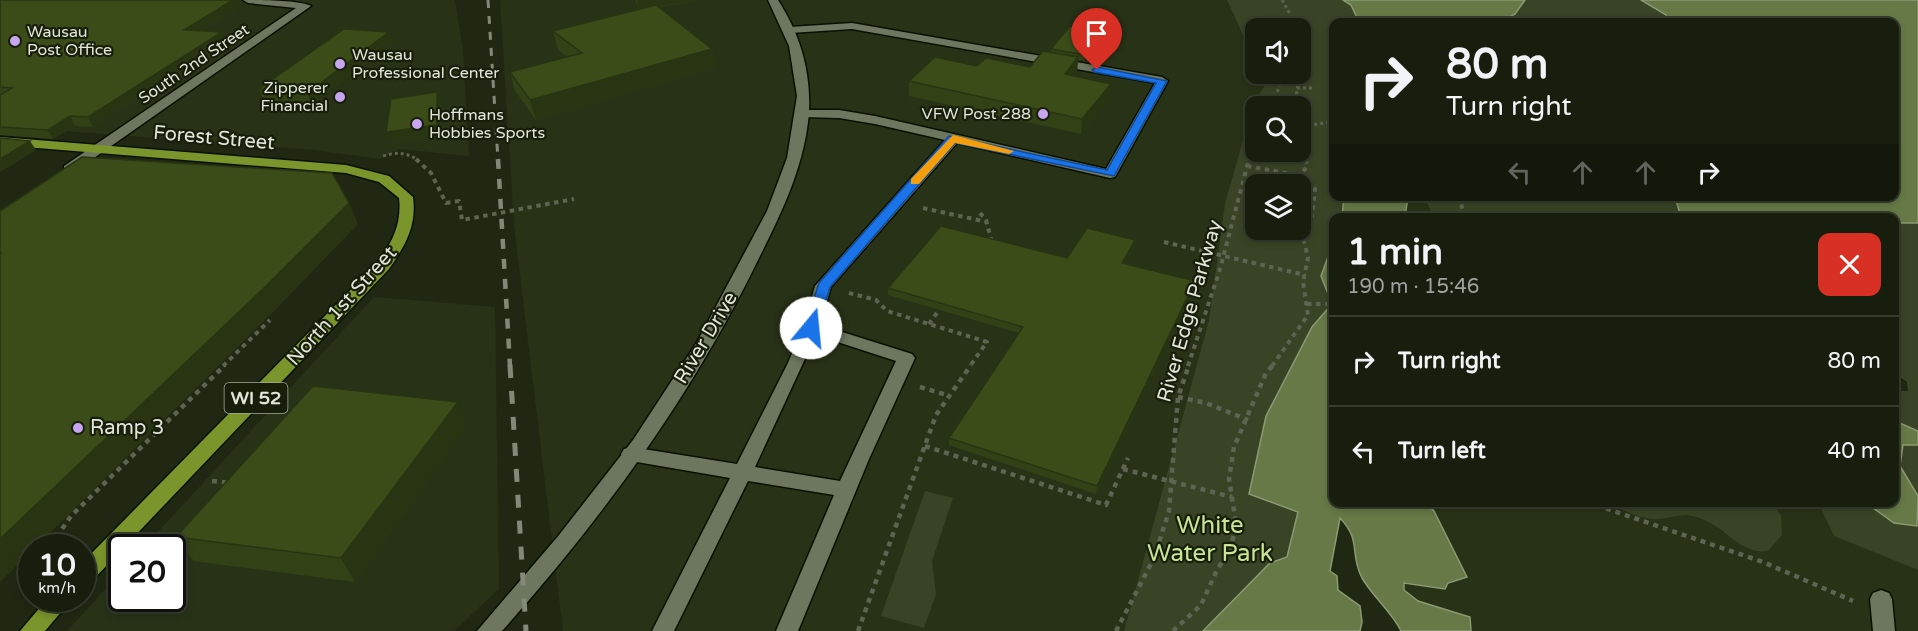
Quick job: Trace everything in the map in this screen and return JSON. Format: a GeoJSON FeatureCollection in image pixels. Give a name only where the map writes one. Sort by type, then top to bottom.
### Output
{"type":"FeatureCollection","features":[{"type":"Feature","properties":{"kind":"main road","name":"Forest Street"},"geometry":{"type":"LineString","coordinates":[[0,141],[369,173],[395,185],[406,197],[408,207]]}},
{"type":"Feature","properties":{"kind":"main road","name":"North 1st Street"},"geometry":{"type":"LineString","coordinates":[[96,563],[383,266],[405,233],[409,220],[408,207]]}},
{"type":"Feature","properties":{"kind":"main road"},"geometry":{"type":"LineString","coordinates":[[31,631],[49,612]]}},
{"type":"Feature","properties":{"kind":"street","name":"South 2nd Street"},"geometry":{"type":"LineString","coordinates":[[58,177],[306,6],[248,0]]}},
{"type":"Feature","properties":{"kind":"street","name":"River Drive"},"geometry":{"type":"LineString","coordinates":[[488,631],[549,562],[631,454],[684,376],[740,283],[783,188],[796,149],[802,113],[799,61],[790,30],[773,0]]}},
{"type":"Feature","properties":{"kind":"street"},"geometry":{"type":"LineString","coordinates":[[790,30],[852,26],[1162,81],[1110,174],[853,115],[802,113]]}},
{"type":"Feature","properties":{"kind":"street"},"geometry":{"type":"LineString","coordinates":[[663,631],[811,328],[823,286],[953,139]]}},
{"type":"Feature","properties":{"kind":"street"},"geometry":{"type":"LineString","coordinates":[[787,631],[846,490],[906,358],[811,328]]}},
{"type":"Feature","properties":{"kind":"street"},"geometry":{"type":"LineString","coordinates":[[631,454],[846,490]]}},
{"type":"Feature","properties":{"kind":"path"},"geometry":{"type":"LineString","coordinates":[[1282,0],[1291,18]]}},
{"type":"Feature","properties":{"kind":"path"},"geometry":{"type":"LineString","coordinates":[[1298,84],[1298,96]]}},
{"type":"Feature","properties":{"kind":"path"},"geometry":{"type":"LineString","coordinates":[[1298,88],[1312,88]]}},
{"type":"Feature","properties":{"kind":"path"},"geometry":{"type":"LineString","coordinates":[[1302,174],[1307,167],[1306,156],[1310,147],[1307,128],[1312,124],[1329,122]]}},
{"type":"Feature","properties":{"kind":"path"},"geometry":{"type":"LineString","coordinates":[[382,156],[399,153],[426,166],[439,182],[446,203],[459,201],[462,220],[574,199]]}},
{"type":"Feature","properties":{"kind":"path","name":"River Edge Parkway"},"geometry":{"type":"LineString","coordinates":[[1116,631],[1154,558],[1169,511],[1178,397],[1223,256],[1248,162]]}},
{"type":"Feature","properties":{"kind":"path"},"geometry":{"type":"LineString","coordinates":[[1247,165],[1292,174]]}},
{"type":"Feature","properties":{"kind":"path"},"geometry":{"type":"LineString","coordinates":[[1311,184],[1316,189],[1311,218]]}},
{"type":"Feature","properties":{"kind":"path"},"geometry":{"type":"LineString","coordinates":[[940,212],[987,222]]}},
{"type":"Feature","properties":{"kind":"path"},"geometry":{"type":"LineString","coordinates":[[980,213],[987,222],[993,241],[990,246]]}},
{"type":"Feature","properties":{"kind":"path"},"geometry":{"type":"LineString","coordinates":[[1173,631],[1201,605],[1217,570],[1231,548],[1236,523],[1230,479],[1231,457],[1266,373],[1306,321],[1307,304],[1303,282],[1308,258],[1304,240]]}},
{"type":"Feature","properties":{"kind":"path"},"geometry":{"type":"LineString","coordinates":[[1164,242],[1305,275]]}},
{"type":"Feature","properties":{"kind":"path"},"geometry":{"type":"LineString","coordinates":[[858,631],[936,415],[987,342],[887,312],[876,300],[867,298]]}},
{"type":"Feature","properties":{"kind":"path"},"geometry":{"type":"LineString","coordinates":[[1307,304],[1329,304]]}},
{"type":"Feature","properties":{"kind":"path"},"geometry":{"type":"LineString","coordinates":[[929,324],[939,310]]}},
{"type":"Feature","properties":{"kind":"path"},"geometry":{"type":"LineString","coordinates":[[60,534],[71,516],[270,320]]}},
{"type":"Feature","properties":{"kind":"path"},"geometry":{"type":"LineString","coordinates":[[896,380],[950,396]]}},
{"type":"Feature","properties":{"kind":"path"},"geometry":{"type":"LineString","coordinates":[[1178,397],[1206,404],[1248,420]]}},
{"type":"Feature","properties":{"kind":"path"},"geometry":{"type":"LineString","coordinates":[[925,446],[1106,506],[1128,458]]}},
{"type":"Feature","properties":{"kind":"path"},"geometry":{"type":"LineString","coordinates":[[1123,469],[1172,484],[1233,498]]}},
{"type":"Feature","properties":{"kind":"path"},"geometry":{"type":"LineString","coordinates":[[212,481],[235,484]]}},
{"type":"Feature","properties":{"kind":"path"},"geometry":{"type":"LineString","coordinates":[[1602,507],[1763,562],[1882,615]]}},
{"type":"Feature","properties":{"kind":"shaded area"},"geometry":{"type":"Polygon","coordinates":[[[0,0],[455,0],[463,51],[469,156],[399,149],[381,159],[313,150],[0,126],[0,0]]]}},
{"type":"Feature","properties":{"kind":"shaded area"},"geometry":{"type":"Polygon","coordinates":[[[500,0],[1227,0],[1245,40],[1245,84],[1266,85],[1259,96],[1245,96],[1245,133],[1225,203],[1209,320],[1124,631],[563,631],[514,225],[500,0]]]}},
{"type":"Feature","properties":{"kind":"shaded area"},"geometry":{"type":"Polygon","coordinates":[[[1343,0],[1525,0],[1515,14],[1508,18],[1357,18],[1351,5],[1343,0]]]}},
{"type":"Feature","properties":{"kind":"shaded area"},"geometry":{"type":"Polygon","coordinates":[[[1641,0],[1918,0],[1918,223],[1899,223],[1899,213],[1680,213],[1676,201],[1899,201],[1899,18],[1666,18],[1666,15],[1641,0]]]}},
{"type":"Feature","properties":{"kind":"shaded area"},"geometry":{"type":"Polygon","coordinates":[[[1344,201],[1407,201],[1406,213],[1342,213],[1344,201]]]}},
{"type":"Feature","properties":{"kind":"shaded area"},"geometry":{"type":"Polygon","coordinates":[[[1407,201],[1425,201],[1432,213],[1406,213],[1407,201]]]}},
{"type":"Feature","properties":{"kind":"shaded area"},"geometry":{"type":"Polygon","coordinates":[[[1329,254],[1329,296],[1321,276],[1329,254]]]}},
{"type":"Feature","properties":{"kind":"shaded area"},"geometry":{"type":"Polygon","coordinates":[[[374,297],[495,307],[499,589],[454,631],[67,631],[84,612],[96,612],[96,599],[108,586],[108,612],[186,612],[186,534],[156,534],[374,297]]]}},
{"type":"Feature","properties":{"kind":"shaded area"},"geometry":{"type":"Polygon","coordinates":[[[1329,307],[1329,507],[1430,507],[1467,577],[1448,583],[1445,589],[1404,583],[1404,590],[1418,601],[1470,617],[1471,631],[1401,631],[1393,617],[1362,578],[1351,534],[1340,518],[1330,571],[1337,576],[1338,590],[1360,606],[1362,622],[1360,631],[1203,631],[1270,563],[1287,557],[1298,512],[1249,494],[1266,416],[1312,327],[1329,307]]]}},
{"type":"Feature","properties":{"kind":"shaded area"},"geometry":{"type":"Polygon","coordinates":[[[1899,423],[1918,431],[1918,445],[1903,445],[1900,466],[1918,496],[1917,526],[1894,523],[1872,507],[1899,507],[1899,423]]]}},
{"type":"Feature","properties":{"kind":"shaded area"},"geometry":{"type":"Polygon","coordinates":[[[1430,507],[1617,507],[1646,518],[1655,519],[1675,514],[1708,522],[1748,549],[1781,515],[1775,507],[1820,507],[1834,536],[1918,570],[1918,631],[1471,631],[1470,617],[1418,601],[1404,590],[1404,583],[1444,589],[1448,583],[1466,577],[1430,507]]]}},
{"type":"Feature","properties":{"kind":"green space","name":"White Water Park"},"geometry":{"type":"Polygon","coordinates":[[[1227,0],[1343,0],[1351,5],[1357,18],[1329,18],[1329,109],[1327,116],[1329,118],[1329,201],[1344,201],[1342,213],[1329,213],[1329,254],[1321,276],[1329,296],[1329,307],[1312,327],[1299,352],[1249,494],[1298,512],[1287,558],[1270,563],[1203,631],[1124,631],[1209,320],[1225,203],[1245,133],[1245,162],[1311,162],[1311,96],[1258,96],[1265,85],[1311,84],[1311,18],[1245,18],[1245,40],[1227,0]]]}},
{"type":"Feature","properties":{"kind":"green space"},"geometry":{"type":"Polygon","coordinates":[[[1525,0],[1641,0],[1668,18],[1509,18],[1525,0]]]}},
{"type":"Feature","properties":{"kind":"green space"},"geometry":{"type":"Polygon","coordinates":[[[1426,201],[1676,201],[1680,213],[1432,213],[1426,201]]]}},
{"type":"Feature","properties":{"kind":"green space"},"geometry":{"type":"Polygon","coordinates":[[[1899,223],[1918,223],[1918,431],[1899,423],[1899,391],[1908,391],[1907,382],[1899,376],[1899,223]]]}},
{"type":"Feature","properties":{"kind":"green space"},"geometry":{"type":"Polygon","coordinates":[[[1903,445],[1918,445],[1918,496],[1900,466],[1903,445]]]}},
{"type":"Feature","properties":{"kind":"green space"},"geometry":{"type":"Polygon","coordinates":[[[925,491],[953,498],[932,561],[936,594],[924,628],[881,616],[925,491]]]}},
{"type":"Feature","properties":{"kind":"green space"},"geometry":{"type":"Polygon","coordinates":[[[1616,507],[1775,507],[1781,515],[1782,535],[1768,551],[1759,551],[1742,546],[1714,525],[1698,518],[1685,515],[1650,519],[1616,507]]]}},
{"type":"Feature","properties":{"kind":"green space"},"geometry":{"type":"Polygon","coordinates":[[[1820,507],[1872,507],[1894,523],[1918,526],[1918,570],[1834,536],[1820,507]]]}},
{"type":"Feature","properties":{"kind":"building"},"geometry":{"type":"Polygon","coordinates":[[[0,0],[233,0],[184,30],[222,32],[88,117],[70,116],[48,130],[0,127],[0,95],[12,88],[0,87],[0,0]]]}},
{"type":"Feature","properties":{"kind":"building"},"geometry":{"type":"Polygon","coordinates":[[[656,5],[712,49],[530,100],[510,72],[582,53],[553,31],[656,5]]]}},
{"type":"Feature","properties":{"kind":"building"},"geometry":{"type":"Polygon","coordinates":[[[1070,26],[1103,31],[1085,55],[1051,49],[1070,26]]]}},
{"type":"Feature","properties":{"kind":"building"},"geometry":{"type":"Polygon","coordinates":[[[344,29],[389,32],[307,93],[259,89],[344,29]]]}},
{"type":"Feature","properties":{"kind":"building"},"geometry":{"type":"Polygon","coordinates":[[[1043,51],[1078,57],[1065,74],[1111,84],[1082,119],[909,81],[935,57],[977,66],[986,58],[1030,67],[1043,51]]]}},
{"type":"Feature","properties":{"kind":"building"},"geometry":{"type":"Polygon","coordinates":[[[437,92],[437,125],[386,132],[391,99],[437,92]]]}},
{"type":"Feature","properties":{"kind":"building"},"geometry":{"type":"Polygon","coordinates":[[[0,138],[30,141],[0,159],[0,138]]]}},
{"type":"Feature","properties":{"kind":"building"},"geometry":{"type":"Polygon","coordinates":[[[82,157],[332,173],[349,203],[266,286],[0,539],[0,254],[2,253],[0,253],[0,211],[82,157]]]}},
{"type":"Feature","properties":{"kind":"building"},"geometry":{"type":"Polygon","coordinates":[[[941,226],[1067,258],[1087,228],[1135,240],[1122,263],[1195,281],[1097,486],[949,438],[1023,327],[888,288],[941,226]]]}},
{"type":"Feature","properties":{"kind":"building"},"geometry":{"type":"Polygon","coordinates":[[[313,386],[458,402],[341,558],[186,538],[186,534],[179,534],[313,386]]]}},
{"type":"Feature","properties":{"kind":"railway"},"geometry":{"type":"LineString","coordinates":[[488,0],[498,160]]}},
{"type":"Feature","properties":{"kind":"railway"},"geometry":{"type":"LineString","coordinates":[[498,159],[510,366]]}},
{"type":"Feature","properties":{"kind":"railway"},"geometry":{"type":"LineString","coordinates":[[510,365],[526,631]]}},
{"type":"Feature","properties":{"kind":"slow traffic"},"geometry":{"type":"LineString","coordinates":[[915,182],[953,139],[1009,151]]}},
{"type":"Feature","properties":{"kind":"place","name":"Wausau Post Office"},"geometry":{"type":"Point","coordinates":[15,41]}},
{"type":"Feature","properties":{"kind":"place","name":"Wausau Professional Center"},"geometry":{"type":"Point","coordinates":[340,64]}},
{"type":"Feature","properties":{"kind":"place","name":"Zipperer Financial"},"geometry":{"type":"Point","coordinates":[340,97]}},
{"type":"Feature","properties":{"kind":"place","name":"VFW Post 288"},"geometry":{"type":"Point","coordinates":[1043,114]}},
{"type":"Feature","properties":{"kind":"place","name":"Hoffmans Hobbies Sports"},"geometry":{"type":"Point","coordinates":[417,124]}},
{"type":"Feature","properties":{"kind":"place","name":"Ramp 3"},"geometry":{"type":"Point","coordinates":[78,428]}},
{"type":"Feature","properties":{"kind":"route"},"geometry":{"type":"LineString","coordinates":[[811,328],[823,286],[953,139],[1110,174],[1162,81],[1097,70]]}}]}
